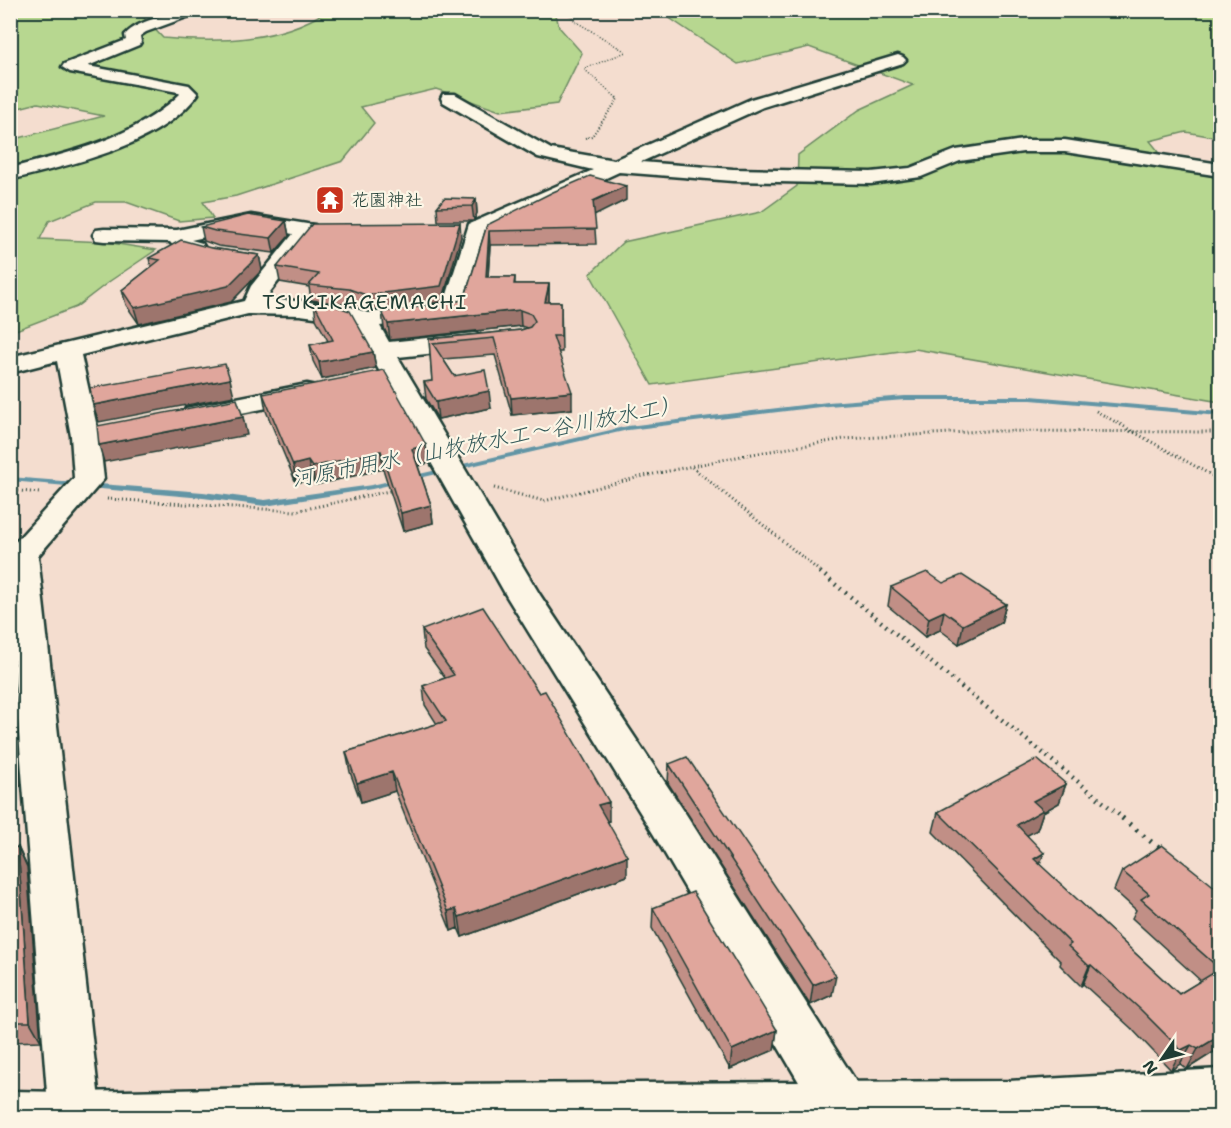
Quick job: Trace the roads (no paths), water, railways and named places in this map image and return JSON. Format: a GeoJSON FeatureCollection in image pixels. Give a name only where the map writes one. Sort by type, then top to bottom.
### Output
{"type":"FeatureCollection","features":[{"type":"Feature","properties":{"kind":"street"},"geometry":{"type":"LineString","coordinates":[[10,174],[120,141],[170,116],[190,94],[183,88],[70,67],[134,42],[132,35],[141,29],[200,10]]}},
{"type":"Feature","properties":{"kind":"street"},"geometry":{"type":"LineString","coordinates":[[364,321],[454,309],[466,229],[618,167],[757,103],[898,60]]}},
{"type":"Feature","properties":{"kind":"street"},"geometry":{"type":"LineString","coordinates":[[449,98],[545,153],[598,165],[618,167],[734,175],[887,177],[914,173],[957,156],[1023,146],[1065,146],[1221,170]]}},
{"type":"Feature","properties":{"kind":"street"},"geometry":{"type":"LineString","coordinates":[[104,235],[177,236],[251,221],[307,230],[330,230]]}},
{"type":"Feature","properties":{"kind":"street"},"geometry":{"type":"LineString","coordinates":[[254,307],[259,291],[307,230]]}},
{"type":"Feature","properties":{"kind":"street"},"geometry":{"type":"LineString","coordinates":[[177,236],[182,244],[216,254]]}},
{"type":"Feature","properties":{"kind":"street"},"geometry":{"type":"LineString","coordinates":[[259,260],[281,263]]}},
{"type":"Feature","properties":{"kind":"street"},"geometry":{"type":"LineString","coordinates":[[10,365],[254,307],[300,308],[351,314],[364,321],[381,351],[383,378],[450,471],[524,597],[669,823],[842,1106]]}},
{"type":"Feature","properties":{"kind":"street"},"geometry":{"type":"LineString","coordinates":[[381,351],[498,338]]}},
{"type":"Feature","properties":{"kind":"street"},"geometry":{"type":"LineString","coordinates":[[68,352],[96,434],[89,479],[22,555],[77,1118],[446,1109],[1009,1106],[1221,1094]]}},
{"type":"Feature","properties":{"kind":"street"},"geometry":{"type":"LineString","coordinates":[[177,418],[337,387]]}},
{"type":"Feature","properties":{"kind":"street"},"geometry":{"type":"LineString","coordinates":[[10,1117],[66,1118]]}},
{"type":"Feature","properties":{"kind":"waterway","name":"河原市用水（山牧放水工～谷川放水工）"},"geometry":{"type":"LineString","coordinates":[[10,479],[203,495],[265,503],[372,487],[628,428],[828,404],[905,398],[1031,398],[1220,414]]}},
{"type":"Feature","properties":{"kind":"place","name":"花園神社"},"geometry":{"type":"Point","coordinates":[330,200]}},
{"type":"Feature","properties":{"kind":"district","name":"TSUKIKAGEMACHI"},"geometry":{"type":"Point","coordinates":[365,302]}}]}
